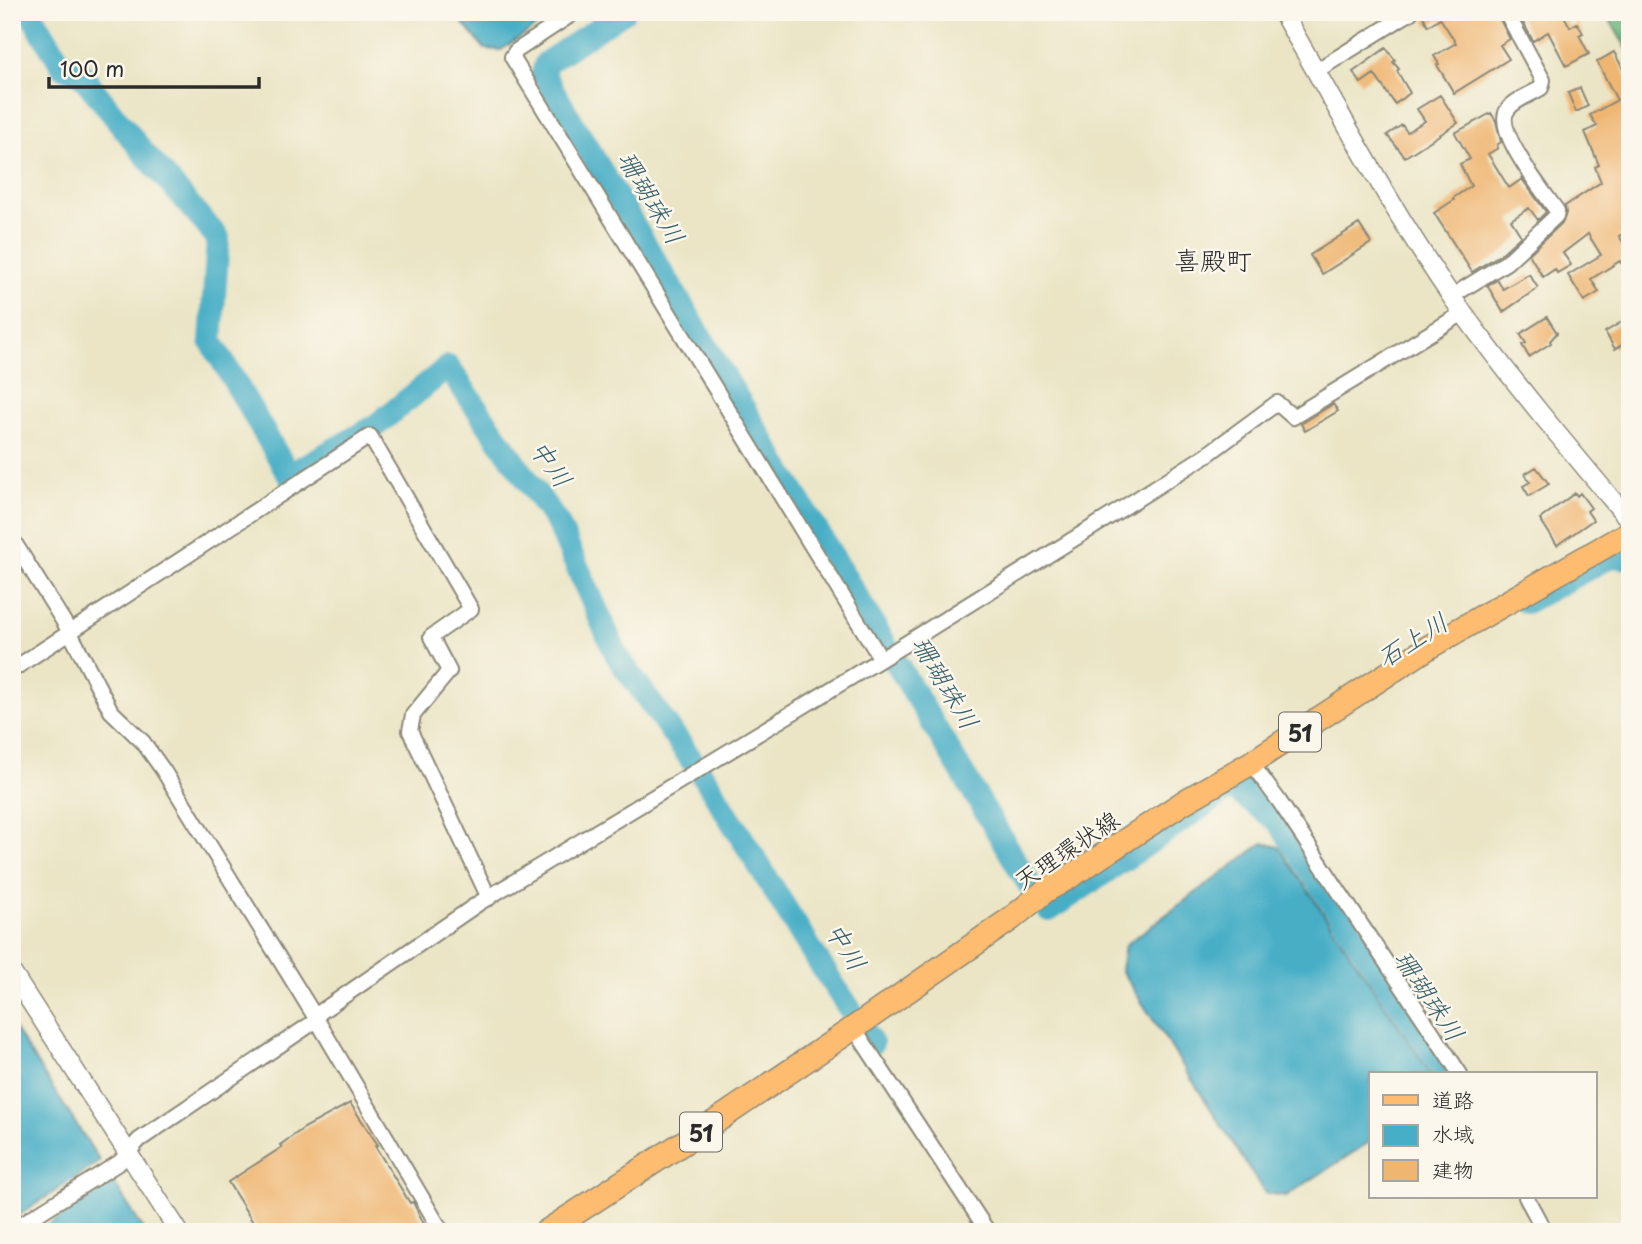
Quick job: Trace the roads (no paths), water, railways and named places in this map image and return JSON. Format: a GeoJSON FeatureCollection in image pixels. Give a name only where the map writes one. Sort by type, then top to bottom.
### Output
{"type":"FeatureCollection","features":[{"type":"Feature","properties":{"kind":"main road","name":"天理環状線"},"geometry":{"type":"LineString","coordinates":[[546,1232],[860,1023],[1012,918],[1038,896],[1184,802],[1251,763],[1429,647],[1630,532]]}},
{"type":"Feature","properties":{"kind":"street"},"geometry":{"type":"LineString","coordinates":[[575,12],[516,51],[512,57],[883,658]]}},
{"type":"Feature","properties":{"kind":"street"},"geometry":{"type":"LineString","coordinates":[[1282,12],[1378,180],[1452,296],[1532,404],[1630,521]]}},
{"type":"Feature","properties":{"kind":"street"},"geometry":{"type":"LineString","coordinates":[[1316,71],[1411,12]]}},
{"type":"Feature","properties":{"kind":"street"},"geometry":{"type":"LineString","coordinates":[[1452,296],[1507,262],[1556,216],[1557,211],[1512,145],[1504,125],[1509,107],[1541,88],[1543,80],[1506,12]]}},
{"type":"Feature","properties":{"kind":"street"},"geometry":{"type":"LineString","coordinates":[[12,1230],[120,1161],[139,1140],[317,1020],[319,1013],[489,898],[901,647],[1208,454],[1277,403],[1293,417],[1464,313]]}},
{"type":"Feature","properties":{"kind":"street"},"geometry":{"type":"LineString","coordinates":[[12,670],[370,436],[471,609],[431,637],[449,671],[413,715],[410,731],[489,898]]}},
{"type":"Feature","properties":{"kind":"street"},"geometry":{"type":"LineString","coordinates":[[12,539],[69,632],[111,711],[143,743],[163,770],[317,1020],[442,1232]]}},
{"type":"Feature","properties":{"kind":"street"},"geometry":{"type":"LineString","coordinates":[[1251,763],[1459,1072]]}},
{"type":"Feature","properties":{"kind":"street"},"geometry":{"type":"LineString","coordinates":[[12,973],[179,1232]]}},
{"type":"Feature","properties":{"kind":"street"},"geometry":{"type":"LineString","coordinates":[[860,1023],[988,1232]]}},
{"type":"Feature","properties":{"kind":"street"},"geometry":{"type":"LineString","coordinates":[[1527,1198],[1545,1232]]}},
{"type":"Feature","properties":{"kind":"water"},"geometry":{"type":"Polygon","coordinates":[[[453,12],[558,12],[501,50],[485,49],[453,12]]]}},
{"type":"Feature","properties":{"kind":"water"},"geometry":{"type":"Polygon","coordinates":[[[1263,843],[1279,847],[1430,1072],[1369,1072],[1369,1142],[1286,1196],[1265,1193],[1121,970],[1125,945],[1263,843]]]}},
{"type":"Feature","properties":{"kind":"water"},"geometry":{"type":"Polygon","coordinates":[[[12,1025],[100,1161],[12,1220],[12,1025]]]}},
{"type":"Feature","properties":{"kind":"water"},"geometry":{"type":"Polygon","coordinates":[[[114,1183],[145,1232],[38,1232],[114,1183]]]}},
{"type":"Feature","properties":{"kind":"waterway","name":"中川"},"geometry":{"type":"LineString","coordinates":[[30,12],[63,67],[81,74],[143,152],[218,238],[211,341],[289,475],[374,427],[448,367],[558,524],[617,656],[706,780],[872,1043]]}},
{"type":"Feature","properties":{"kind":"waterway","name":"珊瑚珠川"},"geometry":{"type":"LineString","coordinates":[[623,12],[546,63],[543,74],[1029,884],[1049,910],[1252,773]]}},
{"type":"Feature","properties":{"kind":"waterway","name":"石上川"},"geometry":{"type":"LineString","coordinates":[[1526,602],[1611,556],[1630,558]]}},
{"type":"Feature","properties":{"kind":"waterway","name":"珊瑚珠川"},"geometry":{"type":"LineString","coordinates":[[1231,787],[1278,821],[1446,1072]]}},
{"type":"Feature","properties":{"kind":"district","name":"喜殿町"},"geometry":{"type":"Point","coordinates":[1213,259]}}]}
